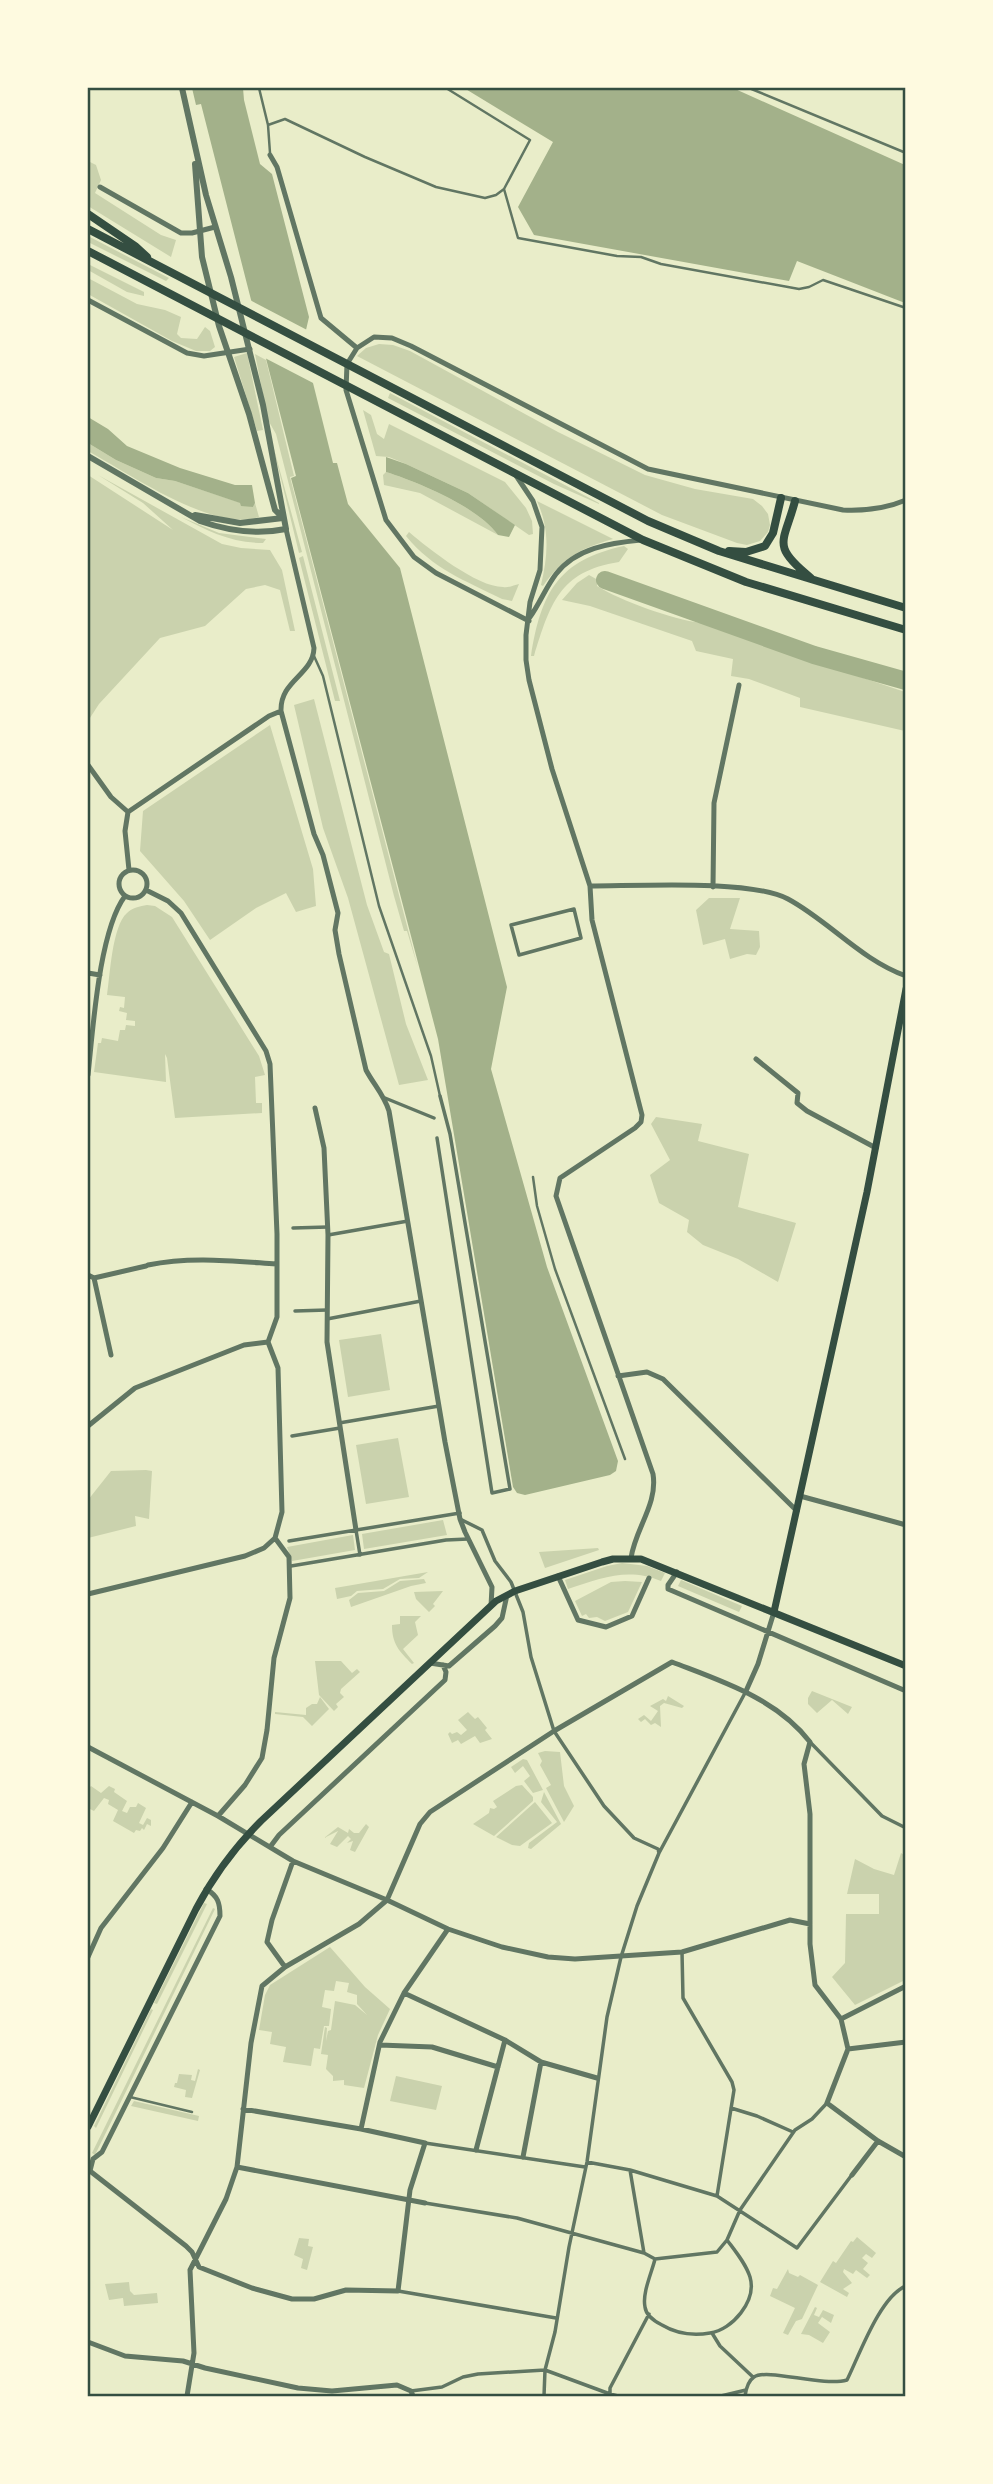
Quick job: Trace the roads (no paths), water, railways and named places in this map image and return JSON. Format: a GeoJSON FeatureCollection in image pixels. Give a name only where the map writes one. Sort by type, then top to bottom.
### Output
{"type":"FeatureCollection","features":[{"type":"Feature","properties":{"kind":"highway"},"geometry":{"type":"LineString","coordinates":[[88,214],[135,246],[155,264]]}},
{"type":"Feature","properties":{"kind":"highway"},"geometry":{"type":"LineString","coordinates":[[88,229],[648,521],[719,551],[905,608]]}},
{"type":"Feature","properties":{"kind":"highway"},"geometry":{"type":"LineString","coordinates":[[88,251],[643,540],[746,582],[905,630]]}},
{"type":"Feature","properties":{"kind":"highway"},"geometry":{"type":"LineString","coordinates":[[719,551],[746,552],[765,546],[773,533],[781,498]]}},
{"type":"Feature","properties":{"kind":"highway"},"geometry":{"type":"LineString","coordinates":[[795,501],[784,531],[783,542],[796,565],[817,582]]}},
{"type":"Feature","properties":{"kind":"main road"},"geometry":{"type":"LineString","coordinates":[[774,1612],[876,1147],[905,989]]}},
{"type":"Feature","properties":{"kind":"main road"},"geometry":{"type":"LineString","coordinates":[[88,2127],[206,1889],[249,1833],[491,1606],[511,1593],[613,1559],[631,1558],[652,1562],[905,1666]]}},
{"type":"Feature","properties":{"kind":"street"},"geometry":{"type":"LineString","coordinates":[[182,88],[215,227],[232,277],[250,349],[284,509],[283,519],[313,637],[314,656],[284,694],[281,711],[338,913],[335,930],[339,954],[366,1070],[385,1098],[434,1118]]}},
{"type":"Feature","properties":{"kind":"street"},"geometry":{"type":"LineString","coordinates":[[194,146],[198,231],[207,280],[249,414],[275,510],[283,519]]}},
{"type":"Feature","properties":{"kind":"street"},"geometry":{"type":"LineString","coordinates":[[270,155],[277,167],[321,318],[357,348]]}},
{"type":"Feature","properties":{"kind":"street"},"geometry":{"type":"LineString","coordinates":[[100,187],[181,233],[215,227]]}},
{"type":"Feature","properties":{"kind":"street"},"geometry":{"type":"LineString","coordinates":[[88,300],[187,353],[204,356],[250,349]]}},
{"type":"Feature","properties":{"kind":"street"},"geometry":{"type":"LineString","coordinates":[[530,619],[436,573],[414,557],[386,520],[346,390],[347,364],[357,348],[374,337],[392,338],[648,469],[843,510],[869,511],[905,499]]}},
{"type":"Feature","properties":{"kind":"street"},"geometry":{"type":"LineString","coordinates":[[88,456],[200,521],[243,532],[286,529]]}},
{"type":"Feature","properties":{"kind":"street"},"geometry":{"type":"LineString","coordinates":[[513,472],[533,501],[542,527],[543,550],[530,602],[526,660],[536,713],[590,886],[592,920],[642,1111],[642,1119],[635,1128],[560,1178],[555,1196],[647,1456],[654,1483],[649,1508],[636,1535],[631,1558]]}},
{"type":"Feature","properties":{"kind":"street"},"geometry":{"type":"LineString","coordinates":[[187,513],[240,523],[283,519]]}},
{"type":"Feature","properties":{"kind":"street"},"geometry":{"type":"LineString","coordinates":[[530,619],[556,574],[571,560],[609,544],[643,540]]}},
{"type":"Feature","properties":{"kind":"street"},"geometry":{"type":"LineString","coordinates":[[713,887],[714,803],[739,685]]}},
{"type":"Feature","properties":{"kind":"street"},"geometry":{"type":"LineString","coordinates":[[129,870],[125,831],[128,812],[269,716],[281,711]]}},
{"type":"Feature","properties":{"kind":"street"},"geometry":{"type":"LineString","coordinates":[[88,765],[111,797],[128,812]]}},
{"type":"Feature","properties":{"kind":"street"},"geometry":{"type":"LineString","coordinates":[[129,870],[138,871],[144,876],[146,890],[136,898],[125,896],[119,889],[119,881],[129,870]]}},
{"type":"Feature","properties":{"kind":"street"},"geometry":{"type":"LineString","coordinates":[[590,886],[761,890],[788,898],[878,963],[905,976]]}},
{"type":"Feature","properties":{"kind":"street"},"geometry":{"type":"LineString","coordinates":[[88,1594],[264,1549],[275,1538],[282,1512],[278,1368],[268,1342],[276,1317],[277,1234],[270,1064],[266,1051],[181,913],[167,901],[146,890]]}},
{"type":"Feature","properties":{"kind":"street"},"geometry":{"type":"LineString","coordinates":[[88,1075],[100,975],[113,915],[125,896]]}},
{"type":"Feature","properties":{"kind":"street"},"geometry":{"type":"LineString","coordinates":[[574,909],[581,938],[519,955],[511,925],[574,909]]}},
{"type":"Feature","properties":{"kind":"street"},"geometry":{"type":"LineString","coordinates":[[88,973],[100,975]]}},
{"type":"Feature","properties":{"kind":"street"},"geometry":{"type":"LineString","coordinates":[[756,1059],[798,1093],[797,1103],[807,1111],[876,1147]]}},
{"type":"Feature","properties":{"kind":"street"},"geometry":{"type":"LineString","coordinates":[[437,1138],[492,1493],[510,1489],[450,1134],[440,1096]]}},
{"type":"Feature","properties":{"kind":"street"},"geometry":{"type":"LineString","coordinates":[[385,1098],[460,1516],[468,1539],[492,1587],[491,1606]]}},
{"type":"Feature","properties":{"kind":"street"},"geometry":{"type":"LineString","coordinates":[[315,1108],[324,1148],[328,1227],[327,1342],[360,1555]]}},
{"type":"Feature","properties":{"kind":"street"},"geometry":{"type":"LineString","coordinates":[[328,1235],[408,1221]]}},
{"type":"Feature","properties":{"kind":"street"},"geometry":{"type":"LineString","coordinates":[[293,1228],[328,1227]]}},
{"type":"Feature","properties":{"kind":"street"},"geometry":{"type":"LineString","coordinates":[[111,1355],[91,1277],[168,1261],[214,1259],[276,1264]]}},
{"type":"Feature","properties":{"kind":"street"},"geometry":{"type":"LineString","coordinates":[[327,1319],[421,1301]]}},
{"type":"Feature","properties":{"kind":"street"},"geometry":{"type":"LineString","coordinates":[[295,1311],[327,1310]]}},
{"type":"Feature","properties":{"kind":"street"},"geometry":{"type":"LineString","coordinates":[[88,1426],[135,1388],[244,1345],[268,1342]]}},
{"type":"Feature","properties":{"kind":"street"},"geometry":{"type":"LineString","coordinates":[[618,1376],[647,1372],[663,1379],[797,1511]]}},
{"type":"Feature","properties":{"kind":"street"},"geometry":{"type":"LineString","coordinates":[[292,1436],[439,1406]]}},
{"type":"Feature","properties":{"kind":"street"},"geometry":{"type":"LineString","coordinates":[[800,1496],[905,1525]]}},
{"type":"Feature","properties":{"kind":"street"},"geometry":{"type":"LineString","coordinates":[[289,1541],[460,1516],[482,1530],[495,1561],[511,1582],[511,1593],[502,1618],[461,1658],[449,1666],[430,1663]]}},
{"type":"Feature","properties":{"kind":"street"},"geometry":{"type":"LineString","coordinates":[[218,1816],[245,1785],[262,1758],[274,1658],[290,1598],[290,1568],[285,1549],[275,1538]]}},
{"type":"Feature","properties":{"kind":"street"},"geometry":{"type":"LineString","coordinates":[[290,1568],[446,1540],[468,1539]]}},
{"type":"Feature","properties":{"kind":"street"},"geometry":{"type":"LineString","coordinates":[[677,1572],[668,1589],[905,1691]]}},
{"type":"Feature","properties":{"kind":"street"},"geometry":{"type":"LineString","coordinates":[[558,1576],[578,1620],[606,1627],[632,1616],[649,1578]]}},
{"type":"Feature","properties":{"kind":"street"},"geometry":{"type":"LineString","coordinates":[[511,1593],[523,1612],[531,1657],[554,1731],[604,1806],[634,1838],[658,1849],[659,1853]]}},
{"type":"Feature","properties":{"kind":"street"},"geometry":{"type":"LineString","coordinates":[[544,2396],[545,2370],[586,2165],[607,2017],[621,1957],[637,1906],[659,1853],[746,1691],[758,1664],[774,1612]]}},
{"type":"Feature","properties":{"kind":"street"},"geometry":{"type":"LineString","coordinates":[[187,2396],[194,2339],[190,2270],[226,2199],[237,2167],[262,1986],[285,1967],[359,1924],[387,1900],[420,1824],[430,1812],[554,1731],[672,1661],[746,1691],[779,1713],[882,1816],[905,1828]]}},
{"type":"Feature","properties":{"kind":"street"},"geometry":{"type":"LineString","coordinates":[[270,1847],[279,1835],[445,1680],[443,1665]]}},
{"type":"Feature","properties":{"kind":"street"},"geometry":{"type":"LineString","coordinates":[[237,2167],[517,2218],[644,2253],[655,2259],[717,2252],[727,2240],[740,2210],[793,2132],[812,2119],[828,2103],[848,2049],[841,2019],[816,1985],[810,1924],[810,1815],[804,1764],[810,1742]]}},
{"type":"Feature","properties":{"kind":"street"},"geometry":{"type":"LineString","coordinates":[[88,1747],[249,1833],[293,1861],[448,1929],[502,1947],[548,1957],[621,1957],[682,1952],[790,1920],[810,1924]]}},
{"type":"Feature","properties":{"kind":"street"},"geometry":{"type":"LineString","coordinates":[[88,1957],[101,1928],[163,1848],[192,1802]]}},
{"type":"Feature","properties":{"kind":"street"},"geometry":{"type":"LineString","coordinates":[[285,1967],[267,1941],[293,1861]]}},
{"type":"Feature","properties":{"kind":"street"},"geometry":{"type":"LineString","coordinates":[[206,1889],[216,1895],[220,1916],[102,2152],[91,2163],[90,2171],[178,2239],[192,2252],[199,2267],[252,2288],[292,2299],[314,2299],[346,2290],[398,2291],[556,2318]]}},
{"type":"Feature","properties":{"kind":"street"},"geometry":{"type":"LineString","coordinates":[[361,2129],[380,2045],[404,1993],[448,1929]]}},
{"type":"Feature","properties":{"kind":"street"},"geometry":{"type":"LineString","coordinates":[[682,1952],[683,1998],[732,2082],[734,2090],[717,2196]]}},
{"type":"Feature","properties":{"kind":"street"},"geometry":{"type":"LineString","coordinates":[[841,2019],[905,1986]]}},
{"type":"Feature","properties":{"kind":"street"},"geometry":{"type":"LineString","coordinates":[[404,1993],[505,2040],[541,2062],[597,2078]]}},
{"type":"Feature","properties":{"kind":"street"},"geometry":{"type":"LineString","coordinates":[[476,2150],[505,2040]]}},
{"type":"Feature","properties":{"kind":"street"},"geometry":{"type":"LineString","coordinates":[[848,2049],[905,2042]]}},
{"type":"Feature","properties":{"kind":"street"},"geometry":{"type":"LineString","coordinates":[[380,2045],[432,2047],[498,2067]]}},
{"type":"Feature","properties":{"kind":"street"},"geometry":{"type":"LineString","coordinates":[[523,2157],[541,2062]]}},
{"type":"Feature","properties":{"kind":"street"},"geometry":{"type":"LineString","coordinates":[[828,2103],[878,2141],[905,2157]]}},
{"type":"Feature","properties":{"kind":"street"},"geometry":{"type":"LineString","coordinates":[[731,2108],[793,2132]]}},
{"type":"Feature","properties":{"kind":"street"},"geometry":{"type":"LineString","coordinates":[[243,2109],[425,2143],[630,2170],[717,2196],[797,2248],[878,2141]]}},
{"type":"Feature","properties":{"kind":"street"},"geometry":{"type":"LineString","coordinates":[[398,2291],[410,2190],[425,2143]]}},
{"type":"Feature","properties":{"kind":"street"},"geometry":{"type":"LineString","coordinates":[[630,2170],[644,2253]]}},
{"type":"Feature","properties":{"kind":"street"},"geometry":{"type":"LineString","coordinates":[[655,2259],[645,2300],[645,2309],[651,2319],[678,2333],[712,2333],[727,2326],[743,2309],[751,2295],[750,2278],[744,2263],[727,2240]]}},
{"type":"Feature","properties":{"kind":"street"},"geometry":{"type":"LineString","coordinates":[[753,2377],[768,2374],[809,2381],[846,2380],[889,2300],[905,2286]]}},
{"type":"Feature","properties":{"kind":"street"},"geometry":{"type":"LineString","coordinates":[[610,2394],[610,2388],[649,2314]]}},
{"type":"Feature","properties":{"kind":"street"},"geometry":{"type":"LineString","coordinates":[[712,2333],[720,2346],[753,2377]]}},
{"type":"Feature","properties":{"kind":"street"},"geometry":{"type":"LineString","coordinates":[[88,2342],[125,2356],[193,2363],[205,2368],[315,2390],[397,2385],[406,2386],[412,2393],[442,2387],[463,2377],[478,2374],[545,2370],[618,2396]]}},
{"type":"Feature","properties":{"kind":"street"},"geometry":{"type":"LineString","coordinates":[[745,2396],[753,2377]]}},
{"type":"Feature","properties":{"kind":"street"},"geometry":{"type":"LineString","coordinates":[[721,2396],[746,2390]]}},
{"type":"Feature","properties":{"kind":"lane"},"geometry":{"type":"LineString","coordinates":[[259,88],[268,125],[270,155]]}},
{"type":"Feature","properties":{"kind":"lane"},"geometry":{"type":"LineString","coordinates":[[268,125],[285,118],[365,157],[436,187],[485,198],[496,195],[504,189],[530,140],[446,88]]}},
{"type":"Feature","properties":{"kind":"lane"},"geometry":{"type":"LineString","coordinates":[[749,88],[905,153]]}},
{"type":"Feature","properties":{"kind":"lane"},"geometry":{"type":"LineString","coordinates":[[504,189],[517,238],[617,256],[641,257],[662,264],[799,289],[823,280],[905,308]]}},
{"type":"Feature","properties":{"kind":"lane"},"geometry":{"type":"LineString","coordinates":[[314,656],[323,677],[379,906],[431,1056],[440,1096]]}},
{"type":"Feature","properties":{"kind":"lane"},"geometry":{"type":"LineString","coordinates":[[533,1177],[537,1206],[555,1269],[625,1459]]}},
{"type":"Feature","properties":{"kind":"lane"},"geometry":{"type":"LineString","coordinates":[[130,2097],[192,2112]]}},
{"type":"Feature","properties":{"kind":"waterway"},"geometry":{"type":"LineString","coordinates":[[605,580],[814,655],[906,681]]}}]}
